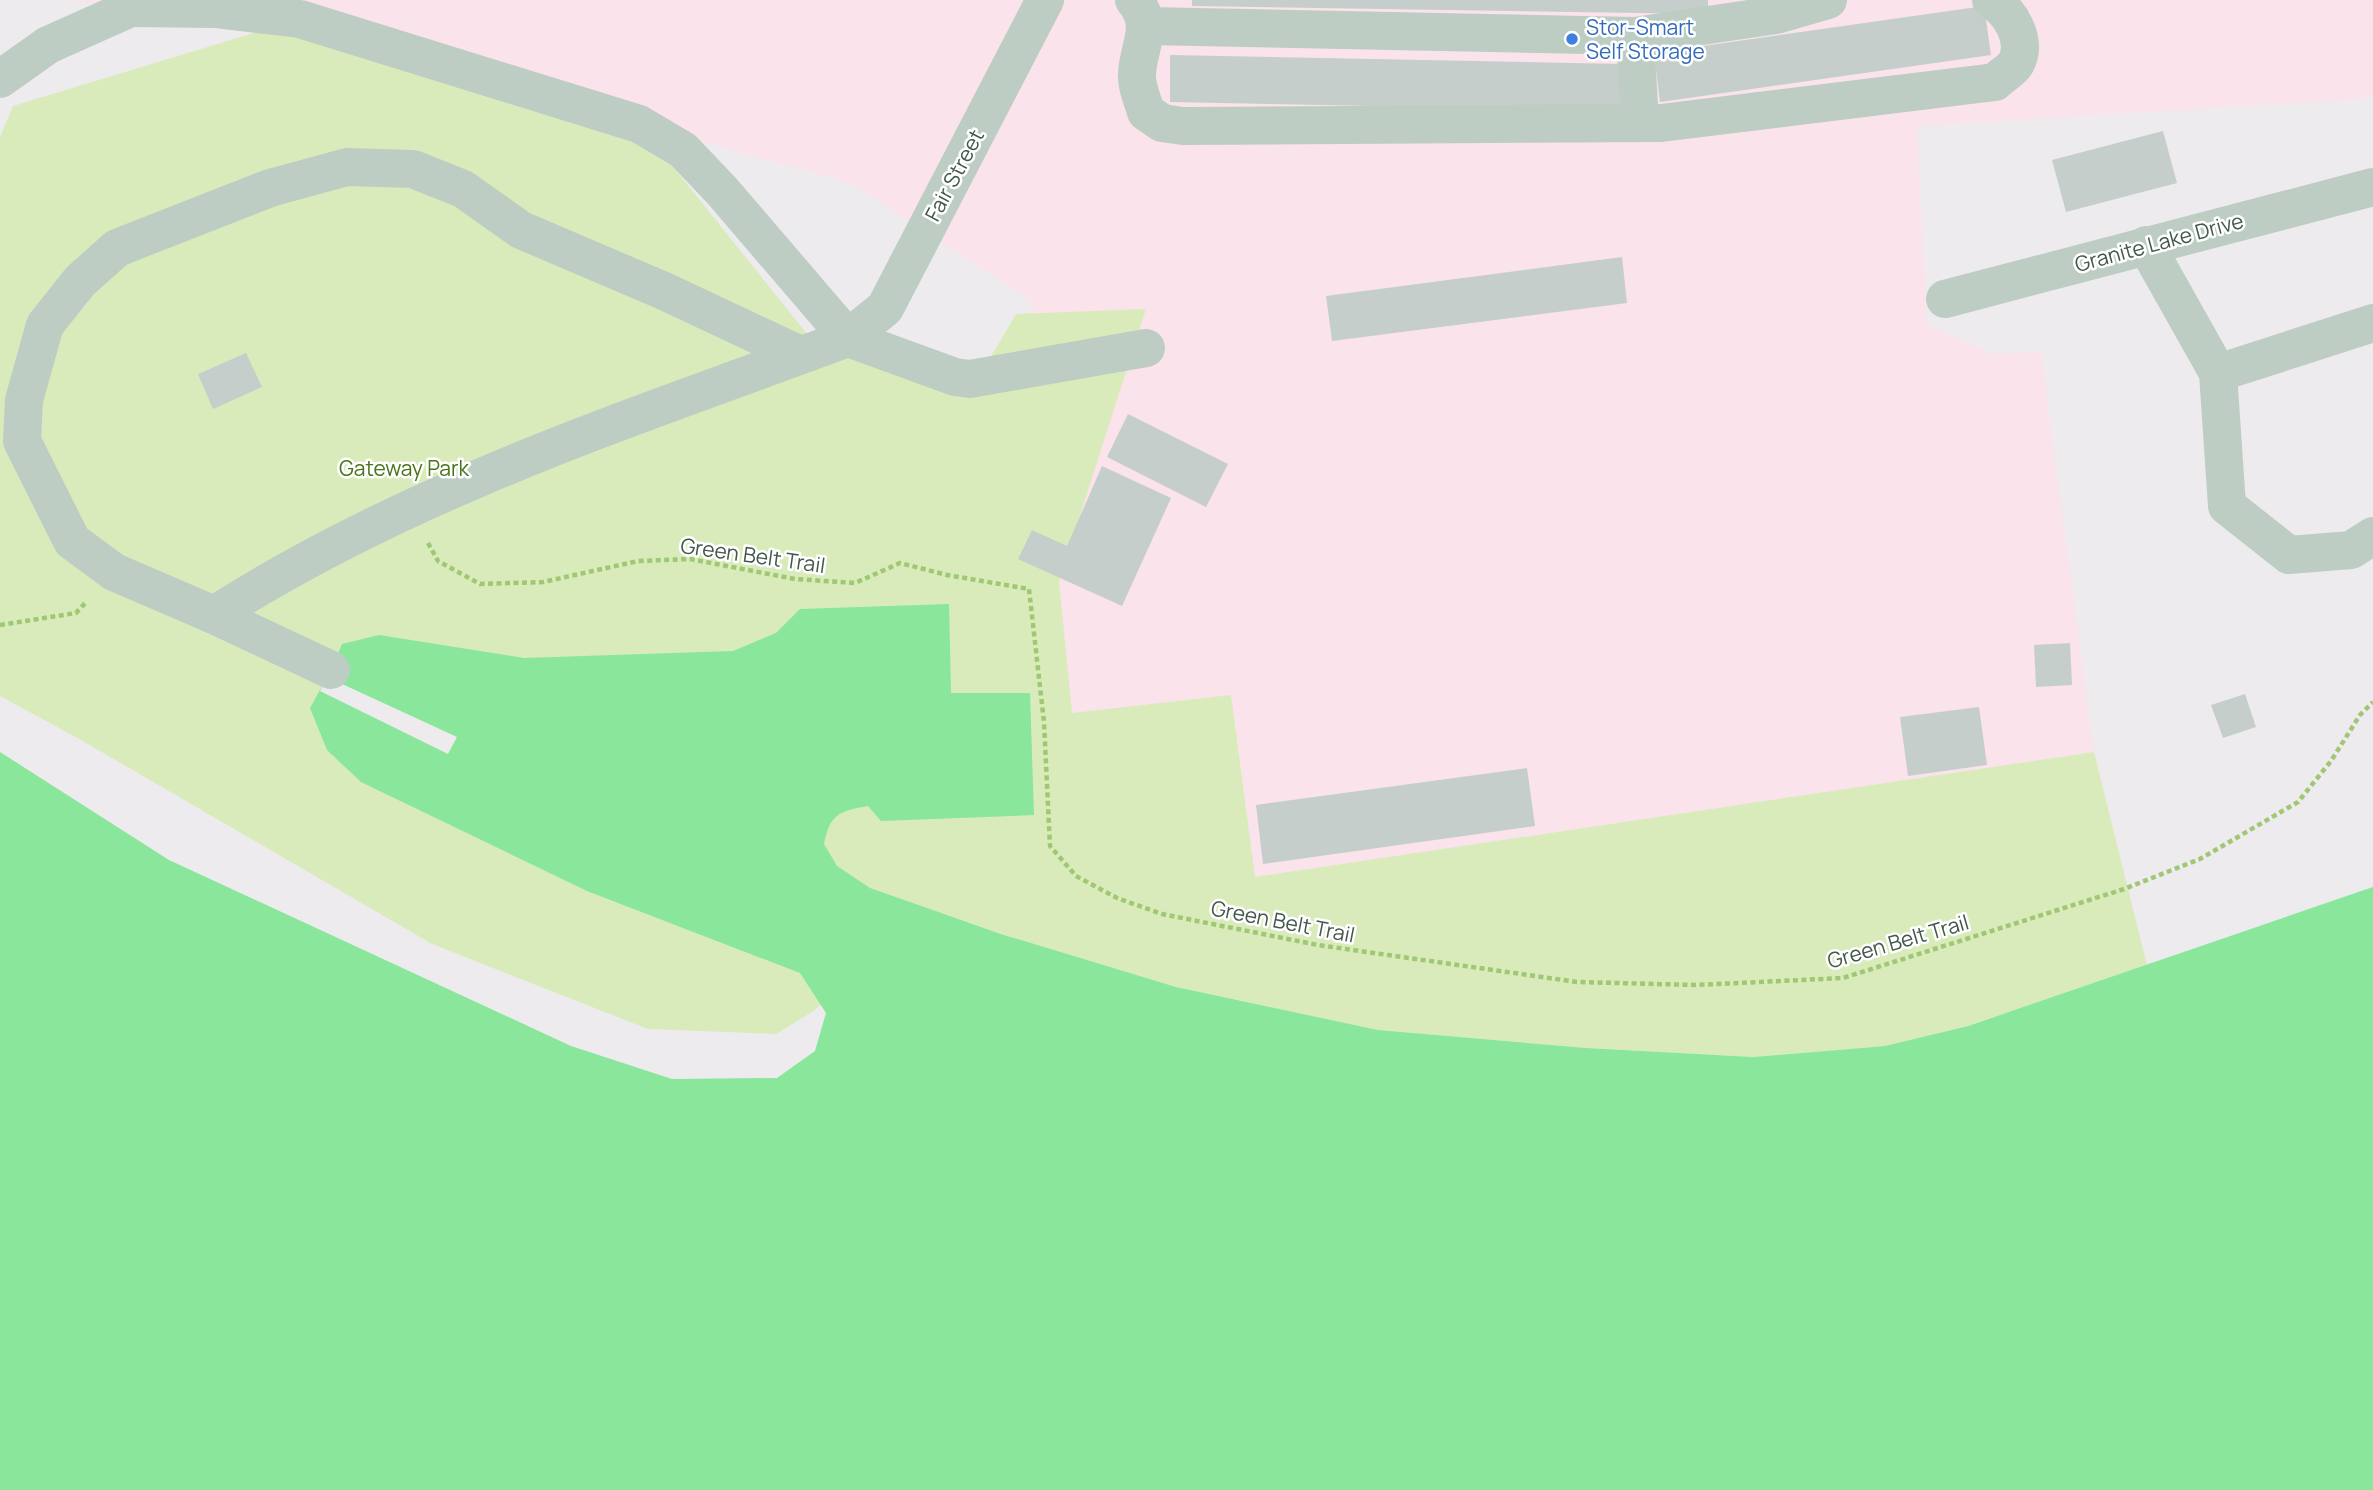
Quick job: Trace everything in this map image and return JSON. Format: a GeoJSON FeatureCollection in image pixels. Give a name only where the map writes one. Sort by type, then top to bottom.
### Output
{"type":"FeatureCollection","features":[{"type":"Feature","properties":{"kind":"street","name":"Fair Street"},"geometry":{"type":"LineString","coordinates":[[214,615],[264,583],[406,509],[570,439],[848,338],[885,308],[1045,0]]}},
{"type":"Feature","properties":{"kind":"street"},"geometry":{"type":"LineString","coordinates":[[1828,0],[1776,15],[1635,36],[1140,13],[1136,76],[1146,113],[1162,123],[1183,126],[1661,123],[1995,82],[2015,64],[2020,47],[2014,22],[1991,0]]}},
{"type":"Feature","properties":{"kind":"street"},"geometry":{"type":"LineString","coordinates":[[0,79],[48,45],[139,4],[300,19],[639,124],[683,150],[722,191],[848,338],[955,377],[970,379],[1146,348]]}},
{"type":"Feature","properties":{"kind":"street"},"geometry":{"type":"LineString","coordinates":[[1635,36],[1640,123]]}},
{"type":"Feature","properties":{"kind":"street"},"geometry":{"type":"LineString","coordinates":[[331,670],[114,572],[72,541],[22,442],[24,400],[45,325],[80,282],[117,248],[270,188],[347,167],[413,169],[463,189],[521,230],[664,291],[800,355]]}},
{"type":"Feature","properties":{"kind":"street","name":"Granite Lake Drive"},"geometry":{"type":"LineString","coordinates":[[1945,299],[2373,187]]}},
{"type":"Feature","properties":{"kind":"street"},"geometry":{"type":"LineString","coordinates":[[2146,245],[2218,373],[2227,506],[2289,555],[2351,550],[2373,536]]}},
{"type":"Feature","properties":{"kind":"street"},"geometry":{"type":"LineString","coordinates":[[2218,373],[2373,323]]}},
{"type":"Feature","properties":{"kind":"path","name":"Green Belt Trail"},"geometry":{"type":"LineString","coordinates":[[406,509],[438,561],[480,584],[543,582],[638,561],[690,559],[794,579],[855,583],[900,564],[1029,589],[1044,722],[1050,846],[1076,876],[1117,898],[1162,914],[1318,945],[1577,982],[1696,985],[1843,978],[2124,888],[2200,859],[2298,802],[2331,761],[2360,715],[2373,702]]}},
{"type":"Feature","properties":{"kind":"path"},"geometry":{"type":"LineString","coordinates":[[0,625],[76,613],[114,572]]}},
{"type":"Feature","properties":{"kind":"shaded area"},"geometry":{"type":"Polygon","coordinates":[[[69,0],[2373,0],[2373,96],[2364,99],[1917,126],[1927,325],[1994,354],[2041,352],[2094,752],[1255,877],[1231,695],[1072,713],[1030,300],[850,183],[639,124],[300,19],[129,8],[69,0]]]}},
{"type":"Feature","properties":{"kind":"shaded area"},"geometry":{"type":"Polygon","coordinates":[[[949,604],[951,693],[1030,693],[1034,815],[881,821],[868,806],[850,810],[833,820],[826,834],[824,844],[837,866],[870,888],[1001,934],[1176,987],[1378,1030],[1586,1048],[1753,1057],[1885,1046],[1968,1026],[2373,887],[2373,1490],[0,1490],[0,752],[169,860],[571,1046],[672,1079],[777,1078],[815,1051],[826,1013],[800,973],[587,891],[361,782],[327,750],[310,708],[342,644],[379,635],[524,658],[733,651],[776,633],[800,609],[949,604]]]}},
{"type":"Feature","properties":{"kind":"green space","name":"Gateway Park"},"geometry":{"type":"Polygon","coordinates":[[[300,19],[639,124],[819,349],[973,387],[1016,314],[1146,309],[1059,581],[1072,713],[1231,695],[1255,877],[2094,752],[2147,965],[1967,1026],[1885,1046],[1753,1057],[1586,1048],[1378,1030],[1176,987],[934,911],[812,1012],[776,1034],[648,1029],[432,944],[81,740],[0,696],[0,137],[13,106],[300,19]]]}},
{"type":"Feature","properties":{"kind":"pier"},"geometry":{"type":"Polygon","coordinates":[[[327,677],[457,737],[448,754],[320,691],[327,677]]]}},
{"type":"Feature","properties":{"kind":"building"},"geometry":{"type":"Polygon","coordinates":[[[1192,0],[1708,0],[1708,14],[1192,6],[1192,0]]]}},
{"type":"Feature","properties":{"kind":"building"},"geometry":{"type":"Polygon","coordinates":[[[1984,6],[1991,55],[1660,102],[1654,53],[1984,6]]]}},
{"type":"Feature","properties":{"kind":"building"},"geometry":{"type":"Polygon","coordinates":[[[1170,55],[1621,64],[1620,111],[1170,102],[1170,55]]]}},
{"type":"Feature","properties":{"kind":"building"},"geometry":{"type":"Polygon","coordinates":[[[2163,131],[2177,183],[2066,212],[2052,160],[2163,131]]]}},
{"type":"Feature","properties":{"kind":"building"},"geometry":{"type":"Polygon","coordinates":[[[1622,257],[1627,303],[1332,341],[1326,296],[1622,257]]]}},
{"type":"Feature","properties":{"kind":"building"},"geometry":{"type":"Polygon","coordinates":[[[246,353],[262,387],[213,409],[198,374],[246,353]]]}},
{"type":"Feature","properties":{"kind":"building"},"geometry":{"type":"Polygon","coordinates":[[[1128,414],[1228,464],[1206,507],[1107,457],[1128,414]]]}},
{"type":"Feature","properties":{"kind":"building"},"geometry":{"type":"Polygon","coordinates":[[[1102,466],[1171,498],[1122,606],[1018,559],[1032,530],[1067,546],[1102,466]]]}},
{"type":"Feature","properties":{"kind":"building"},"geometry":{"type":"Polygon","coordinates":[[[2070,643],[2072,685],[2036,687],[2034,645],[2070,643]]]}},
{"type":"Feature","properties":{"kind":"building"},"geometry":{"type":"Polygon","coordinates":[[[2245,694],[2256,727],[2223,738],[2211,705],[2245,694]]]}},
{"type":"Feature","properties":{"kind":"building"},"geometry":{"type":"Polygon","coordinates":[[[1979,707],[1987,765],[1908,776],[1900,717],[1979,707]]]}},
{"type":"Feature","properties":{"kind":"building"},"geometry":{"type":"Polygon","coordinates":[[[1527,768],[1535,826],[1263,864],[1256,805],[1527,768]]]}},
{"type":"Feature","properties":{"kind":"place","name":"Stor-Smart Self Storage"},"geometry":{"type":"Point","coordinates":[1572,39]}}]}
